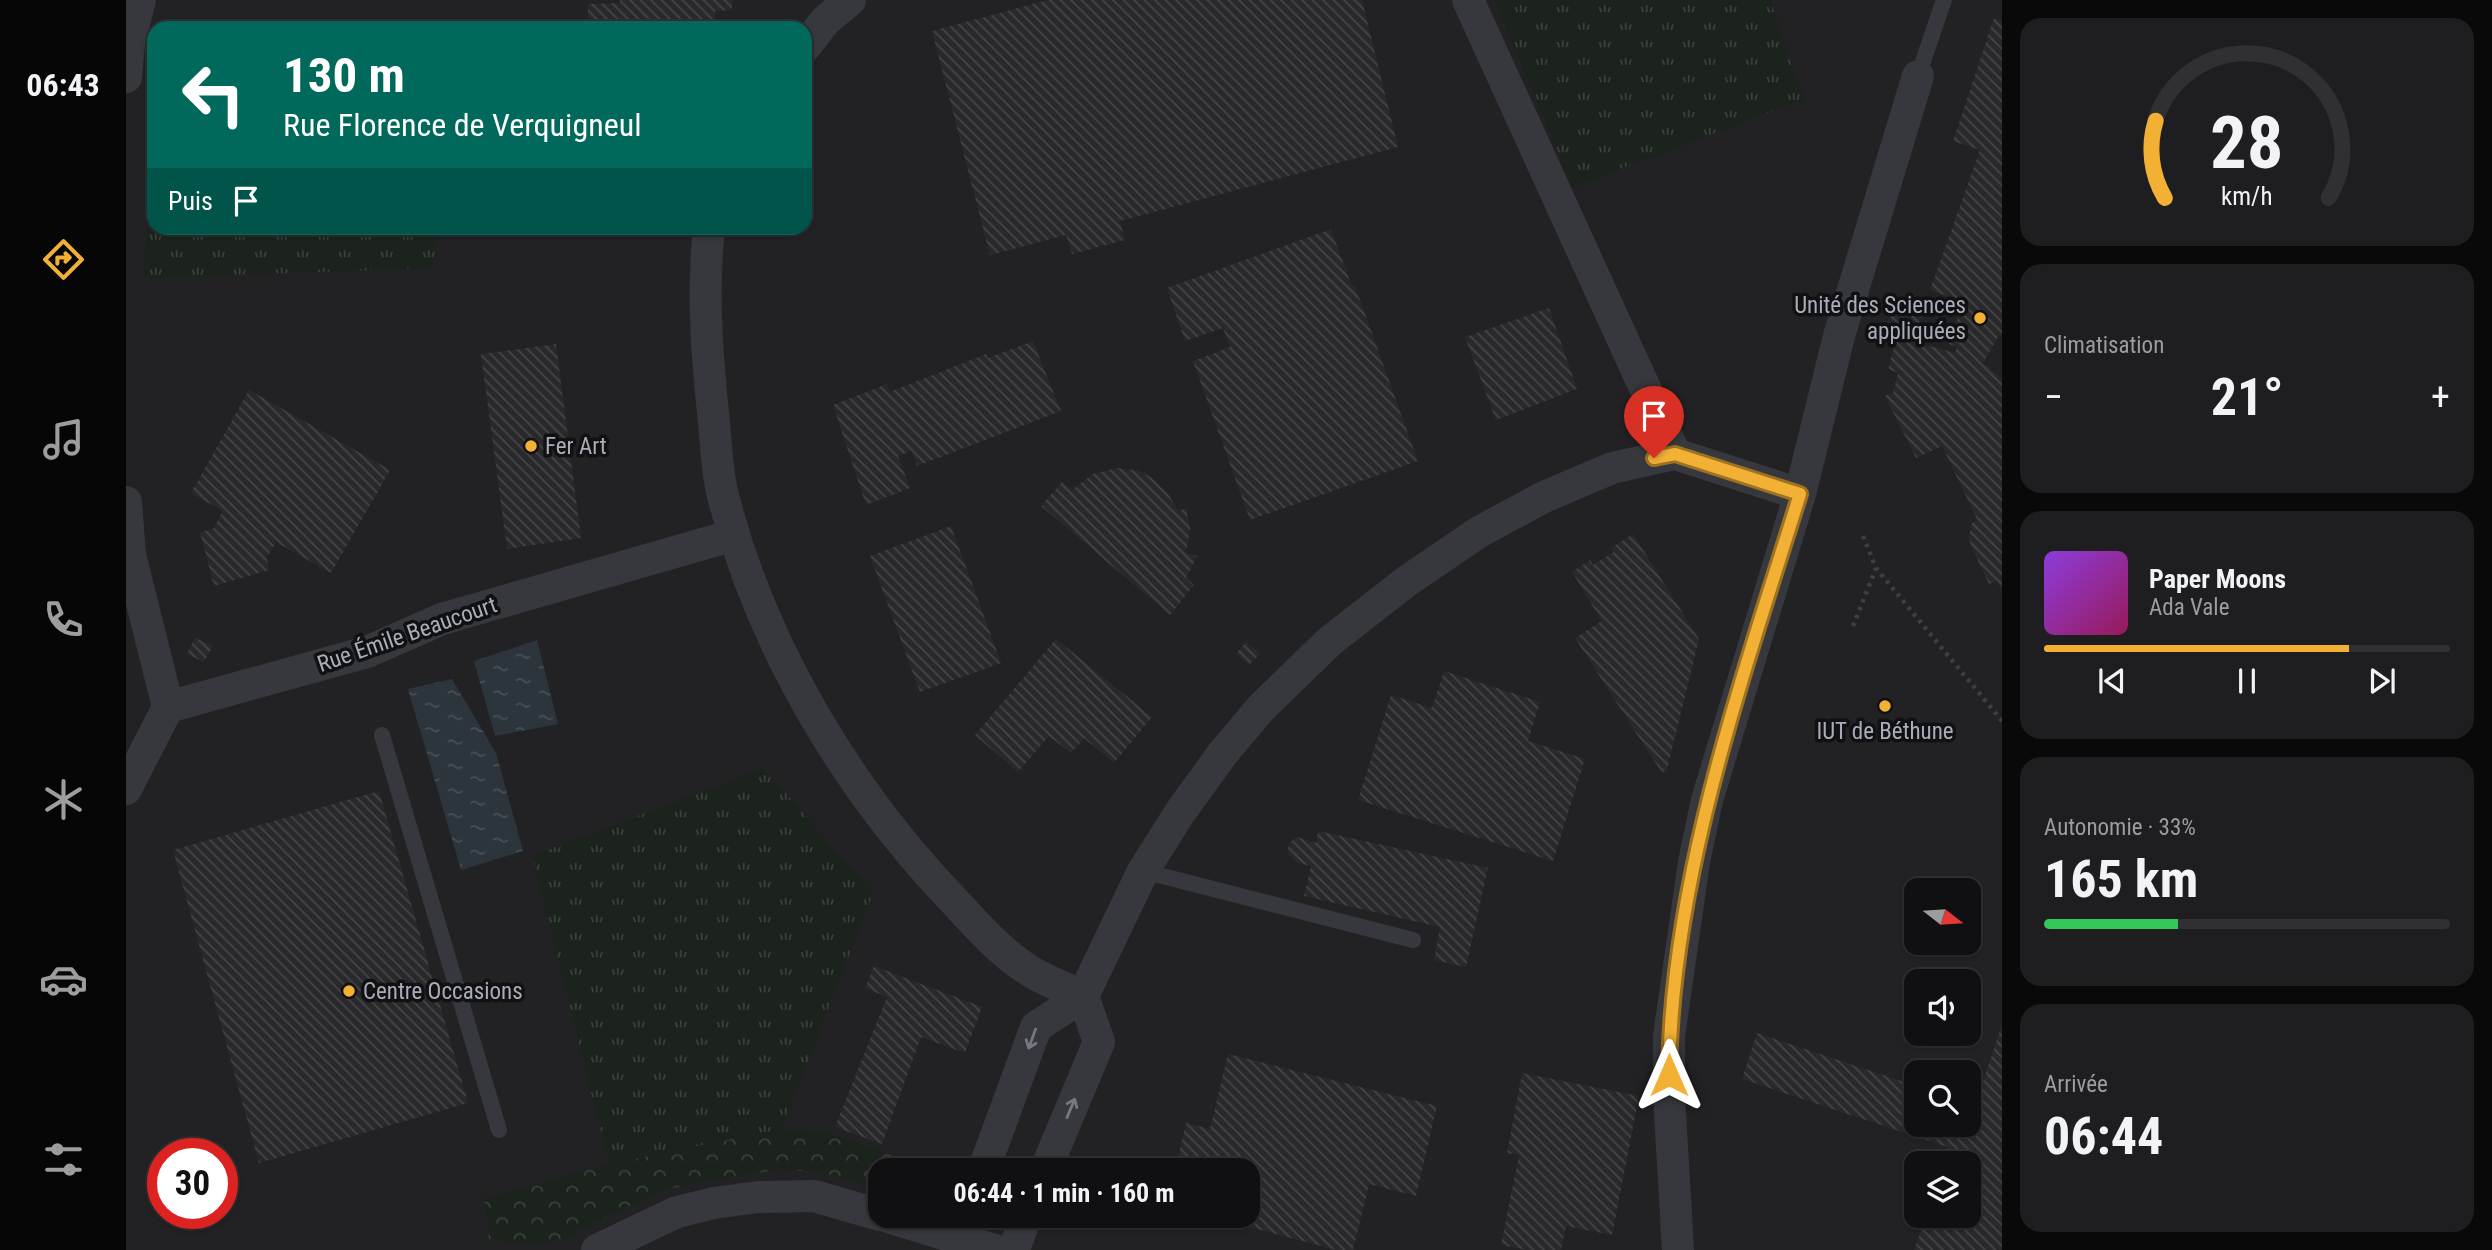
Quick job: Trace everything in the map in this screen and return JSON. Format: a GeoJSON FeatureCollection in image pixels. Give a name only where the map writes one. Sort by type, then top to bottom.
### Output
{"type":"FeatureCollection","features":[{"type":"Feature","properties":{"kind":"street"},"geometry":{"type":"LineString","coordinates":[[126,71],[129,43],[140,0]]}},
{"type":"Feature","properties":{"kind":"street"},"geometry":{"type":"LineString","coordinates":[[812,38],[825,22],[850,0]]}},
{"type":"Feature","properties":{"kind":"street"},"geometry":{"type":"LineString","coordinates":[[1468,0],[1675,454]]}},
{"type":"Feature","properties":{"kind":"street"},"geometry":{"type":"LineString","coordinates":[[1678,1250],[1669,1095],[1669,1036],[1692,875],[1707,800],[1800,494],[1839,337],[1919,76]]}},
{"type":"Feature","properties":{"kind":"street"},"geometry":{"type":"LineString","coordinates":[[708,235],[705,266],[707,354],[722,492],[734,535],[776,645],[815,715],[896,835],[991,941],[1034,973],[1083,996],[1099,1042],[1050,1158]]}},
{"type":"Feature","properties":{"kind":"street"},"geometry":{"type":"LineString","coordinates":[[988,1158],[1037,1027],[1083,996],[1143,871],[1223,752],[1261,708],[1352,624],[1479,532],[1544,497],[1612,468],[1675,454],[1800,494]]}},
{"type":"Feature","properties":{"kind":"street"},"geometry":{"type":"LineString","coordinates":[[126,502],[130,555],[168,707],[126,789]]}},
{"type":"Feature","properties":{"kind":"street","name":"Rue Émile Beaucourt"},"geometry":{"type":"LineString","coordinates":[[168,707],[367,652],[442,620],[734,535]]}},
{"type":"Feature","properties":{"kind":"street"},"geometry":{"type":"LineString","coordinates":[[612,1246],[677,1212],[758,1197],[814,1196],[868,1212]]}},
{"type":"Feature","properties":{"kind":"street"},"geometry":{"type":"LineString","coordinates":[[931,1228],[960,1235],[995,1250]]}},
{"type":"Feature","properties":{"kind":"street"},"geometry":{"type":"LineString","coordinates":[[1014,1250],[1022,1228]]}},
{"type":"Feature","properties":{"kind":"lane"},"geometry":{"type":"LineString","coordinates":[[1919,76],[1944,0]]}},
{"type":"Feature","properties":{"kind":"lane"},"geometry":{"type":"LineString","coordinates":[[382,735],[499,1130]]}},
{"type":"Feature","properties":{"kind":"lane"},"geometry":{"type":"LineString","coordinates":[[1143,871],[1413,940]]}},
{"type":"Feature","properties":{"kind":"path"},"geometry":{"type":"LineString","coordinates":[[1863,536],[1876,568],[2002,722]]}},
{"type":"Feature","properties":{"kind":"path"},"geometry":{"type":"LineString","coordinates":[[1853,626],[1876,568]]}},
{"type":"Feature","properties":{"kind":"shaded area"},"geometry":{"type":"Polygon","coordinates":[[[126,0],[1495,0],[1573,187],[1803,99],[1770,0],[2002,0],[2002,1250],[126,1250],[126,0]]]}},
{"type":"Feature","properties":{"kind":"green space"},"geometry":{"type":"Polygon","coordinates":[[[1495,0],[1770,0],[1804,99],[1573,187],[1495,0]]]}},
{"type":"Feature","properties":{"kind":"green space"},"geometry":{"type":"Polygon","coordinates":[[[147,225],[147,235],[438,235],[432,268],[143,278],[147,225]]]}},
{"type":"Feature","properties":{"kind":"green space"},"geometry":{"type":"Polygon","coordinates":[[[764,768],[873,893],[782,1129],[609,1164],[532,856],[764,768]]]}},
{"type":"Feature","properties":{"kind":"green space"},"geometry":{"type":"Polygon","coordinates":[[[782,1129],[820,1130],[900,1158],[868,1158],[868,1186],[823,1173],[781,1169],[665,1189],[561,1239],[531,1246],[489,1239],[484,1198],[609,1164],[782,1129]]]}},
{"type":"Feature","properties":{"kind":"water"},"geometry":{"type":"Polygon","coordinates":[[[537,640],[558,724],[495,736],[474,661],[537,640]]]}},
{"type":"Feature","properties":{"kind":"water"},"geometry":{"type":"Polygon","coordinates":[[[452,679],[496,753],[523,851],[461,870],[408,689],[452,679]]]}},
{"type":"Feature","properties":{"kind":"building"},"geometry":{"type":"Polygon","coordinates":[[[620,0],[732,0],[732,10],[715,11],[715,21],[588,21],[588,4],[620,3],[620,0]]]}},
{"type":"Feature","properties":{"kind":"building"},"geometry":{"type":"Polygon","coordinates":[[[1048,0],[1362,0],[1398,147],[1120,221],[1125,240],[1072,254],[1066,235],[990,255],[932,31],[1048,0]]]}},
{"type":"Feature","properties":{"kind":"building","name":"Unité des Sciences appliquées"},"geometry":{"type":"Polygon","coordinates":[[[1994,18],[2002,21],[2002,338],[1999,335],[1983,363],[2002,379],[2002,591],[1997,581],[1989,584],[1971,546],[1969,537],[1972,523],[1977,519],[1942,446],[1916,458],[1885,396],[1893,393],[1898,373],[1888,369],[1897,337],[1955,353],[1957,347],[1949,344],[1963,302],[1930,290],[1980,150],[1953,141],[1994,18]]]}},
{"type":"Feature","properties":{"kind":"building"},"geometry":{"type":"Polygon","coordinates":[[[1331,229],[1352,287],[1355,286],[1418,461],[1250,520],[1193,361],[1230,347],[1223,328],[1185,341],[1167,288],[1331,229]]]}},
{"type":"Feature","properties":{"kind":"building"},"geometry":{"type":"Polygon","coordinates":[[[1895,299],[1923,310],[1918,330],[1887,329],[1895,299]]]}},
{"type":"Feature","properties":{"kind":"building"},"geometry":{"type":"Polygon","coordinates":[[[1549,308],[1577,389],[1496,420],[1465,337],[1549,308]]]}},
{"type":"Feature","properties":{"kind":"building"},"geometry":{"type":"Polygon","coordinates":[[[1033,341],[1061,411],[917,466],[912,451],[898,456],[910,488],[866,505],[833,405],[887,384],[890,392],[986,354],[988,358],[1033,341]]]}},
{"type":"Feature","properties":{"kind":"building","name":"Fer Art"},"geometry":{"type":"Polygon","coordinates":[[[556,344],[581,538],[507,549],[481,354],[556,344]]]}},
{"type":"Feature","properties":{"kind":"building"},"geometry":{"type":"Polygon","coordinates":[[[249,390],[390,470],[331,573],[276,542],[267,557],[269,570],[214,586],[200,532],[213,529],[223,511],[191,493],[249,390]]]}},
{"type":"Feature","properties":{"kind":"building"},"geometry":{"type":"Polygon","coordinates":[[[1117,468],[1139,471],[1151,477],[1169,495],[1178,511],[1186,508],[1190,529],[1186,553],[1197,556],[1186,578],[1194,585],[1170,615],[1041,506],[1062,482],[1072,490],[1093,474],[1117,468]]]}},
{"type":"Feature","properties":{"kind":"building"},"geometry":{"type":"Polygon","coordinates":[[[951,526],[1001,663],[920,692],[870,556],[951,526]]]}},
{"type":"Feature","properties":{"kind":"building"},"geometry":{"type":"Polygon","coordinates":[[[1633,534],[1699,639],[1667,770],[1662,773],[1575,638],[1602,621],[1572,572],[1590,560],[1593,565],[1614,552],[1611,548],[1633,534]]]}},
{"type":"Feature","properties":{"kind":"building"},"geometry":{"type":"Polygon","coordinates":[[[195,638],[213,646],[204,662],[187,654],[195,638]]]}},
{"type":"Feature","properties":{"kind":"building"},"geometry":{"type":"Polygon","coordinates":[[[1056,639],[1152,717],[1114,763],[1084,738],[1071,753],[1049,736],[1018,772],[975,735],[1056,639]]]}},
{"type":"Feature","properties":{"kind":"building"},"geometry":{"type":"Polygon","coordinates":[[[1246,642],[1260,654],[1249,665],[1236,654],[1246,642]]]}},
{"type":"Feature","properties":{"kind":"building"},"geometry":{"type":"Polygon","coordinates":[[[1444,671],[1540,702],[1528,741],[1585,759],[1553,861],[1358,800],[1391,695],[1432,708],[1444,671]]]}},
{"type":"Feature","properties":{"kind":"building"},"geometry":{"type":"Polygon","coordinates":[[[379,791],[468,1103],[259,1163],[173,850],[379,791]]]}},
{"type":"Feature","properties":{"kind":"building"},"geometry":{"type":"Polygon","coordinates":[[[1318,831],[1488,868],[1466,967],[1434,960],[1440,927],[1304,896],[1311,866],[1298,863],[1287,852],[1290,842],[1297,837],[1316,843],[1318,831]]]}},
{"type":"Feature","properties":{"kind":"building"},"geometry":{"type":"Polygon","coordinates":[[[874,966],[982,1007],[965,1053],[921,1037],[882,1144],[835,1127],[887,997],[865,988],[874,966]]]}},
{"type":"Feature","properties":{"kind":"building"},"geometry":{"type":"Polygon","coordinates":[[[2002,1025],[2002,1250],[1914,1250],[1922,1228],[1981,1228],[1981,1151],[1947,1151],[1948,1147],[1918,1137],[1981,1137],[1981,1087],[2002,1025]]]}},
{"type":"Feature","properties":{"kind":"building"},"geometry":{"type":"Polygon","coordinates":[[[1757,1033],[1904,1082],[1904,1132],[1742,1079],[1757,1033]]]}},
{"type":"Feature","properties":{"kind":"building"},"geometry":{"type":"Polygon","coordinates":[[[1228,1054],[1437,1106],[1416,1196],[1369,1184],[1353,1250],[1336,1250],[1253,1228],[1260,1228],[1260,1158],[1178,1158],[1186,1123],[1210,1129],[1228,1054]]]}},
{"type":"Feature","properties":{"kind":"building"},"geometry":{"type":"Polygon","coordinates":[[[1522,1073],[1639,1096],[1612,1235],[1566,1226],[1561,1250],[1527,1250],[1501,1245],[1519,1155],[1507,1153],[1522,1073]]]}},
{"type":"Feature","properties":{"kind":"place","name":"Unité des Sciences appliquées"},"geometry":{"type":"Point","coordinates":[1980,318]}},
{"type":"Feature","properties":{"kind":"place","name":"Fer Art"},"geometry":{"type":"Point","coordinates":[531,446]}},
{"type":"Feature","properties":{"kind":"place","name":"IUT de Béthune"},"geometry":{"type":"Point","coordinates":[1885,706]}},
{"type":"Feature","properties":{"kind":"place","name":"Centre Occasions"},"geometry":{"type":"Point","coordinates":[349,991]}},
{"type":"Feature","properties":{"kind":"route"},"geometry":{"type":"LineString","coordinates":[[1654,458],[1675,454],[1800,494],[1707,800],[1676,978],[1669,1036],[1669,1075]]}}]}
